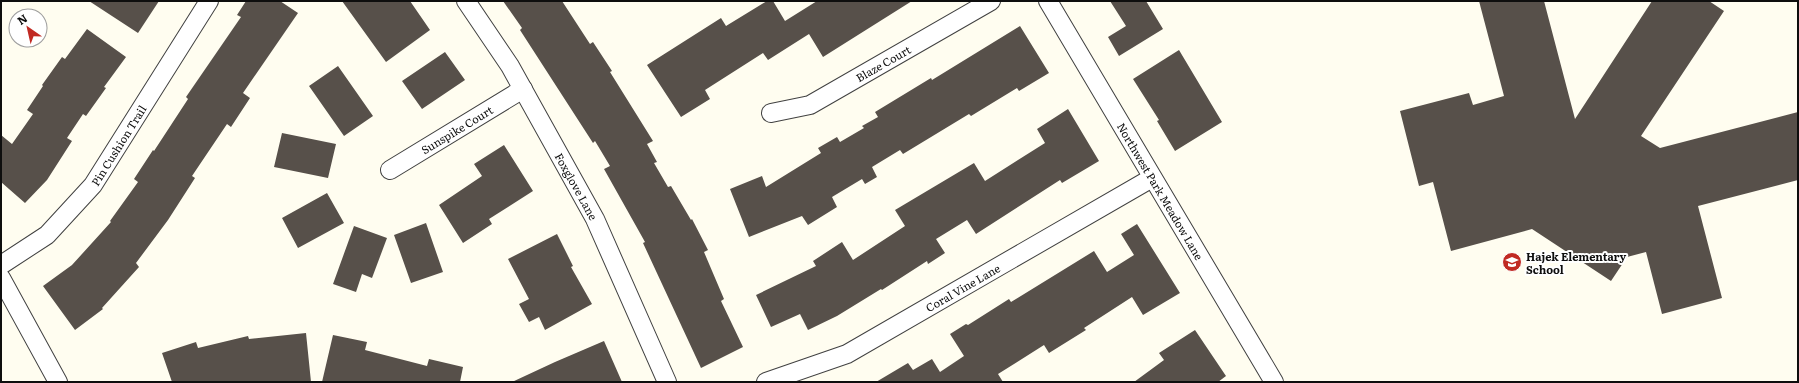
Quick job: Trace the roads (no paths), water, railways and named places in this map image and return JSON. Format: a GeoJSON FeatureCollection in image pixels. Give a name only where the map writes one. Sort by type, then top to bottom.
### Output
{"type":"FeatureCollection","features":[{"type":"Feature","properties":{"kind":"street","name":"Pin Cushion Trail"},"geometry":{"type":"LineString","coordinates":[[1,265],[47,235],[93,185],[209,1]]}},
{"type":"Feature","properties":{"kind":"street","name":"Foxglove Lane"},"geometry":{"type":"LineString","coordinates":[[466,1],[510,66],[595,219],[667,382]]}},
{"type":"Feature","properties":{"kind":"street","name":"Blaze Court"},"geometry":{"type":"LineString","coordinates":[[771,113],[810,105],[991,1]]}},
{"type":"Feature","properties":{"kind":"street","name":"Northwest Park Meadow Lane"},"geometry":{"type":"LineString","coordinates":[[1048,1],[1274,382]]}},
{"type":"Feature","properties":{"kind":"street","name":"Sunspike Court"},"geometry":{"type":"LineString","coordinates":[[390,170],[523,89]]}},
{"type":"Feature","properties":{"kind":"street","name":"Coral Vine Lane"},"geometry":{"type":"LineString","coordinates":[[766,382],[847,354],[1152,178]]}},
{"type":"Feature","properties":{"kind":"street"},"geometry":{"type":"LineString","coordinates":[[1,278],[58,382]]}},
{"type":"Feature","properties":{"kind":"place","name":"Hajek Elementary School"},"geometry":{"type":"Point","coordinates":[1512,262]}}]}
